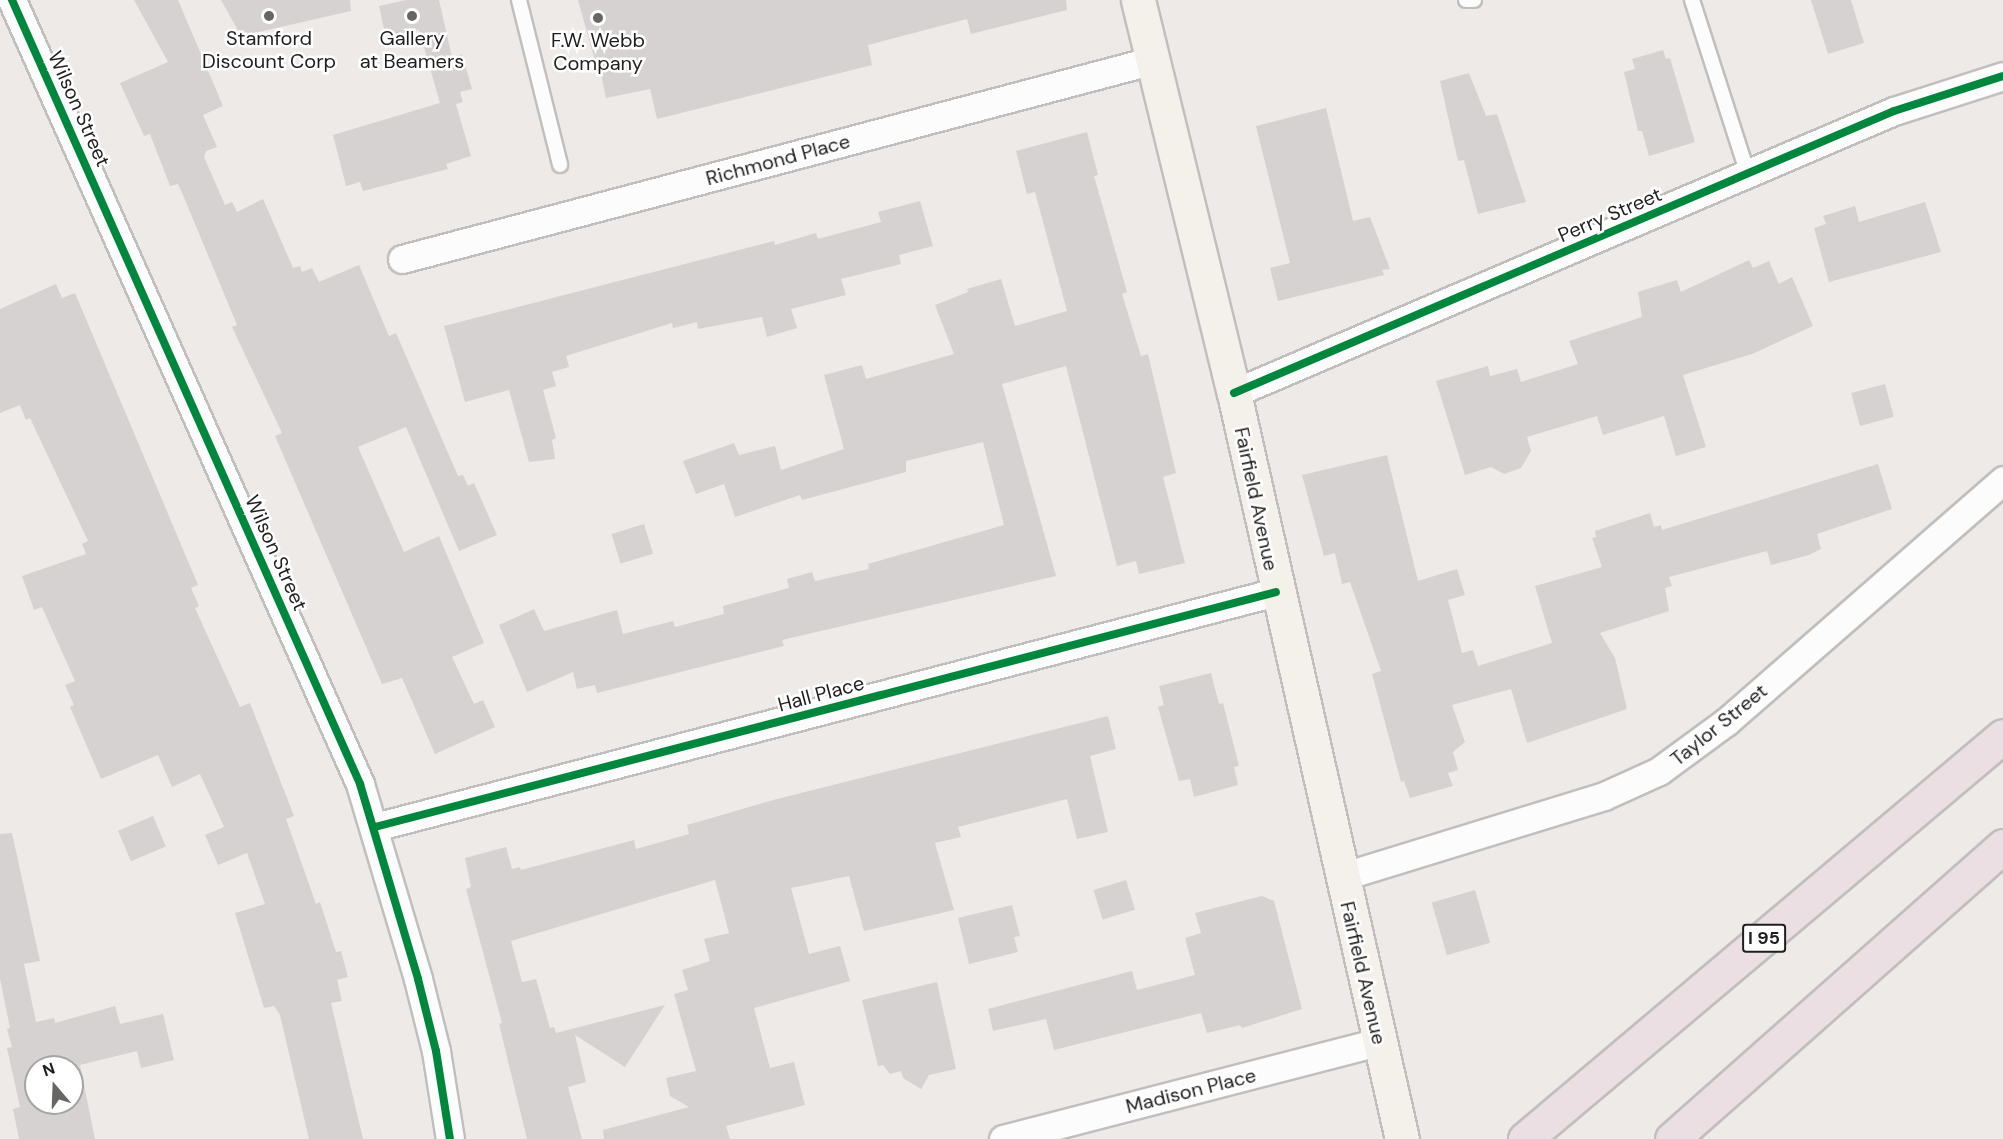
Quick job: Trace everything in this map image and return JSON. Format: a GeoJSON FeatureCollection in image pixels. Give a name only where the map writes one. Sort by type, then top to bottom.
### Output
{"type":"FeatureCollection","features":[{"type":"Feature","properties":{"kind":"highway","name":"I 95"},"geometry":{"type":"LineString","coordinates":[[1525,1139],[2003,736]]}},
{"type":"Feature","properties":{"kind":"highway"},"geometry":{"type":"LineString","coordinates":[[1672,1139],[2003,846]]}},
{"type":"Feature","properties":{"kind":"highway"},"geometry":{"type":"LineString","coordinates":[[1912,927],[2003,862]]}},
{"type":"Feature","properties":{"kind":"main road","name":"Fairfield Avenue"},"geometry":{"type":"LineString","coordinates":[[1138,0],[1234,393],[1276,592],[1401,1136]]}},
{"type":"Feature","properties":{"kind":"street","name":"Wilson Street"},"geometry":{"type":"LineString","coordinates":[[12,0],[330,715],[375,826],[436,1052],[450,1139]]}},
{"type":"Feature","properties":{"kind":"street","name":"Richmond Place"},"geometry":{"type":"LineString","coordinates":[[402,259],[1154,60]]}},
{"type":"Feature","properties":{"kind":"street","name":"Perry Street"},"geometry":{"type":"LineString","coordinates":[[1234,393],[1894,111],[2003,76]]}},
{"type":"Feature","properties":{"kind":"street","name":"Taylor Street"},"geometry":{"type":"LineString","coordinates":[[1341,877],[1604,796],[1659,771],[1726,722],[2003,480]]}},
{"type":"Feature","properties":{"kind":"street","name":"Hall Place"},"geometry":{"type":"LineString","coordinates":[[375,826],[1276,592]]}},
{"type":"Feature","properties":{"kind":"street","name":"Madison Place"},"geometry":{"type":"LineString","coordinates":[[1003,1139],[1380,1042]]}},
{"type":"Feature","properties":{"kind":"lane"},"geometry":{"type":"LineString","coordinates":[[519,0],[560,165]]}},
{"type":"Feature","properties":{"kind":"lane"},"geometry":{"type":"LineString","coordinates":[[1466,0],[1474,0]]}},
{"type":"Feature","properties":{"kind":"lane"},"geometry":{"type":"LineString","coordinates":[[1692,0],[1748,174]]}},
{"type":"Feature","properties":{"kind":"building"},"geometry":{"type":"Polygon","coordinates":[[[134,0],[178,0],[223,106],[203,115],[217,147],[206,151],[204,157],[225,205],[232,202],[237,212],[263,199],[293,268],[300,266],[302,272],[312,268],[319,282],[359,265],[389,336],[396,333],[458,476],[463,475],[468,486],[474,483],[497,535],[459,551],[406,427],[358,447],[404,552],[439,536],[484,643],[452,657],[474,704],[483,700],[495,727],[435,754],[402,678],[382,684],[275,436],[282,433],[232,327],[237,325],[183,195],[178,184],[170,186],[150,134],[144,136],[120,83],[168,62],[134,0]]]}},
{"type":"Feature","properties":{"kind":"building","name":"Stamford Discount Corp"},"geometry":{"type":"Polygon","coordinates":[[[221,0],[350,0],[351,11],[241,36],[221,0]]]}},
{"type":"Feature","properties":{"kind":"building"},"geometry":{"type":"Polygon","coordinates":[[[406,0],[439,0],[452,57],[462,54],[472,89],[460,92],[463,102],[456,104],[471,156],[446,164],[448,169],[363,191],[360,182],[346,186],[333,135],[440,103],[419,30],[386,38],[379,6],[406,0]]]}},
{"type":"Feature","properties":{"kind":"building"},"geometry":{"type":"Polygon","coordinates":[[[578,0],[1066,0],[1067,10],[971,34],[967,19],[868,45],[872,65],[657,119],[650,89],[606,98],[598,60],[595,61],[578,0]]]}},
{"type":"Feature","properties":{"kind":"building"},"geometry":{"type":"Polygon","coordinates":[[[1811,0],[1851,0],[1864,43],[1828,54],[1811,0]]]}},
{"type":"Feature","properties":{"kind":"building"},"geometry":{"type":"Polygon","coordinates":[[[1663,50],[1666,59],[1670,58],[1695,142],[1649,156],[1642,131],[1638,131],[1624,72],[1635,69],[1632,59],[1663,50]]]}},
{"type":"Feature","properties":{"kind":"building"},"geometry":{"type":"Polygon","coordinates":[[[1469,73],[1486,116],[1497,114],[1526,202],[1478,214],[1464,160],[1458,161],[1440,81],[1469,73]]]}},
{"type":"Feature","properties":{"kind":"building"},"geometry":{"type":"Polygon","coordinates":[[[1326,108],[1353,221],[1370,217],[1390,269],[1382,270],[1384,275],[1278,301],[1270,268],[1290,263],[1256,126],[1326,108]]]}},
{"type":"Feature","properties":{"kind":"building"},"geometry":{"type":"Polygon","coordinates":[[[1087,132],[1098,175],[1094,176],[1127,292],[1122,294],[1141,356],[1148,354],[1176,473],[1163,477],[1185,563],[1139,574],[1136,561],[1117,566],[1066,366],[1002,384],[1056,576],[782,640],[784,646],[597,693],[595,685],[577,689],[573,672],[527,692],[499,625],[534,609],[544,631],[617,610],[623,634],[673,621],[675,627],[724,614],[723,606],[789,588],[787,579],[812,572],[815,581],[869,569],[868,564],[1004,525],[983,442],[906,461],[906,472],[802,500],[800,495],[735,517],[724,484],[696,494],[683,461],[734,443],[739,455],[775,446],[781,470],[844,449],[824,375],[862,365],[866,379],[954,354],[935,305],[968,292],[967,289],[1001,279],[1015,326],[1067,311],[1035,192],[1027,194],[1016,151],[1087,132]]]}},
{"type":"Feature","properties":{"kind":"building"},"geometry":{"type":"Polygon","coordinates":[[[920,201],[933,246],[899,255],[901,264],[841,279],[846,295],[791,309],[797,328],[767,337],[762,317],[698,329],[697,322],[673,328],[672,323],[566,356],[569,367],[552,372],[556,386],[543,390],[556,438],[552,440],[555,459],[529,462],[509,390],[465,402],[444,326],[774,241],[775,245],[816,233],[818,239],[881,222],[878,212],[920,201]]]}},
{"type":"Feature","properties":{"kind":"building"},"geometry":{"type":"Polygon","coordinates":[[[1925,202],[1941,252],[1829,282],[1814,228],[1826,224],[1823,216],[1855,206],[1859,222],[1925,202]]]}},
{"type":"Feature","properties":{"kind":"building"},"geometry":{"type":"Polygon","coordinates":[[[1749,260],[1753,268],[1769,261],[1779,284],[1792,277],[1813,326],[1752,354],[1683,375],[1706,447],[1676,456],[1664,416],[1603,435],[1597,416],[1527,437],[1531,451],[1521,468],[1504,474],[1491,467],[1465,475],[1436,381],[1488,366],[1490,376],[1517,369],[1521,382],[1578,364],[1569,341],[1642,317],[1638,292],[1677,280],[1681,292],[1749,260]]]}},
{"type":"Feature","properties":{"kind":"building"},"geometry":{"type":"Polygon","coordinates":[[[56,284],[62,298],[75,293],[198,585],[191,588],[199,606],[195,608],[240,707],[250,703],[294,816],[286,819],[316,904],[320,902],[336,952],[341,951],[348,977],[337,980],[342,1001],[331,1003],[363,1139],[309,1139],[280,1015],[274,1006],[264,1008],[235,913],[265,904],[247,853],[218,865],[205,835],[224,827],[200,774],[172,787],[158,755],[101,779],[70,707],[74,705],[65,685],[75,681],[42,607],[34,610],[22,576],[86,554],[82,544],[88,541],[30,418],[26,420],[20,405],[0,413],[0,309],[56,284]]]}},
{"type":"Feature","properties":{"kind":"building"},"geometry":{"type":"Polygon","coordinates":[[[1885,384],[1894,417],[1860,426],[1851,393],[1885,384]]]}},
{"type":"Feature","properties":{"kind":"building"},"geometry":{"type":"Polygon","coordinates":[[[1387,455],[1418,581],[1457,569],[1465,595],[1448,600],[1462,653],[1473,650],[1478,666],[1552,643],[1535,586],[1602,567],[1592,538],[1596,537],[1595,531],[1650,513],[1654,527],[1661,525],[1662,530],[1878,464],[1892,509],[1817,534],[1821,549],[1809,555],[1771,565],[1767,551],[1669,577],[1672,586],[1665,588],[1669,611],[1600,633],[1615,658],[1627,709],[1527,743],[1511,689],[1452,705],[1465,742],[1453,752],[1458,770],[1448,773],[1453,786],[1410,798],[1404,781],[1401,782],[1372,674],[1381,671],[1350,582],[1342,584],[1335,553],[1324,556],[1302,475],[1387,455]]]}},
{"type":"Feature","properties":{"kind":"building"},"geometry":{"type":"Polygon","coordinates":[[[644,524],[653,554],[621,564],[611,534],[644,524]]]}},
{"type":"Feature","properties":{"kind":"building"},"geometry":{"type":"Polygon","coordinates":[[[1211,673],[1219,704],[1223,703],[1239,766],[1234,767],[1238,785],[1194,797],[1190,779],[1179,781],[1158,707],[1164,705],[1159,686],[1211,673]]]}},
{"type":"Feature","properties":{"kind":"building"},"geometry":{"type":"Polygon","coordinates":[[[1108,716],[1116,749],[1090,756],[1108,832],[1077,839],[1067,799],[958,827],[961,837],[935,843],[954,910],[864,931],[849,876],[791,888],[809,954],[840,946],[850,981],[754,1008],[770,1068],[794,1062],[805,1105],[726,1126],[730,1139],[604,1139],[603,1130],[689,1107],[670,1096],[666,1078],[696,1071],[674,994],[688,990],[682,970],[710,961],[704,939],[729,933],[715,880],[511,941],[522,982],[536,979],[550,1028],[554,1027],[556,1033],[665,1005],[625,1067],[575,1035],[586,1082],[568,1087],[582,1139],[527,1139],[499,1024],[502,1023],[466,889],[471,887],[465,858],[506,847],[512,869],[520,867],[521,870],[634,840],[636,849],[689,834],[687,825],[777,799],[1108,716]]]}},
{"type":"Feature","properties":{"kind":"building"},"geometry":{"type":"Polygon","coordinates":[[[153,816],[166,846],[131,861],[118,831],[153,816]]]}},
{"type":"Feature","properties":{"kind":"building"},"geometry":{"type":"Polygon","coordinates":[[[12,833],[40,961],[24,964],[36,1022],[54,1018],[55,1023],[115,1006],[120,1024],[163,1014],[174,1060],[141,1068],[137,1051],[84,1064],[84,1055],[24,1055],[24,1115],[84,1115],[84,1085],[95,1139],[19,1139],[13,1109],[20,1107],[7,1048],[12,1047],[0,979],[0,834],[12,833]]]}},
{"type":"Feature","properties":{"kind":"building"},"geometry":{"type":"Polygon","coordinates":[[[1126,880],[1135,910],[1103,920],[1093,890],[1126,880]]]}},
{"type":"Feature","properties":{"kind":"building"},"geometry":{"type":"Polygon","coordinates":[[[1475,890],[1490,943],[1447,955],[1432,902],[1475,890]]]}},
{"type":"Feature","properties":{"kind":"building"},"geometry":{"type":"Polygon","coordinates":[[[1262,896],[1274,901],[1302,1009],[1242,1028],[1240,1025],[1207,1033],[1201,1013],[1054,1050],[1046,1019],[993,1031],[988,1009],[1132,971],[1137,990],[1195,975],[1185,938],[1201,933],[1195,913],[1262,896]]]}},
{"type":"Feature","properties":{"kind":"building"},"geometry":{"type":"Polygon","coordinates":[[[1012,905],[1020,936],[1014,937],[1018,952],[969,964],[958,918],[1012,905]]]}},
{"type":"Feature","properties":{"kind":"building"},"geometry":{"type":"Polygon","coordinates":[[[937,982],[956,1069],[929,1075],[921,1089],[903,1078],[901,1071],[890,1074],[883,1065],[878,1066],[862,1000],[937,982]]]}},
{"type":"Feature","properties":{"kind":"cycle path"},"geometry":{"type":"LineString","coordinates":[[12,0],[360,784],[418,979],[436,1051],[450,1139]]}},
{"type":"Feature","properties":{"kind":"cycle path"},"geometry":{"type":"LineString","coordinates":[[1234,393],[1894,111],[2003,76]]}},
{"type":"Feature","properties":{"kind":"cycle path"},"geometry":{"type":"LineString","coordinates":[[375,827],[1276,592]]}},
{"type":"Feature","properties":{"kind":"place","name":"Stamford Discount Corp"},"geometry":{"type":"Point","coordinates":[269,16]}},
{"type":"Feature","properties":{"kind":"place","name":"Gallery at Beamers"},"geometry":{"type":"Point","coordinates":[412,16]}},
{"type":"Feature","properties":{"kind":"place","name":"F.W. Webb Company"},"geometry":{"type":"Point","coordinates":[598,18]}}]}
